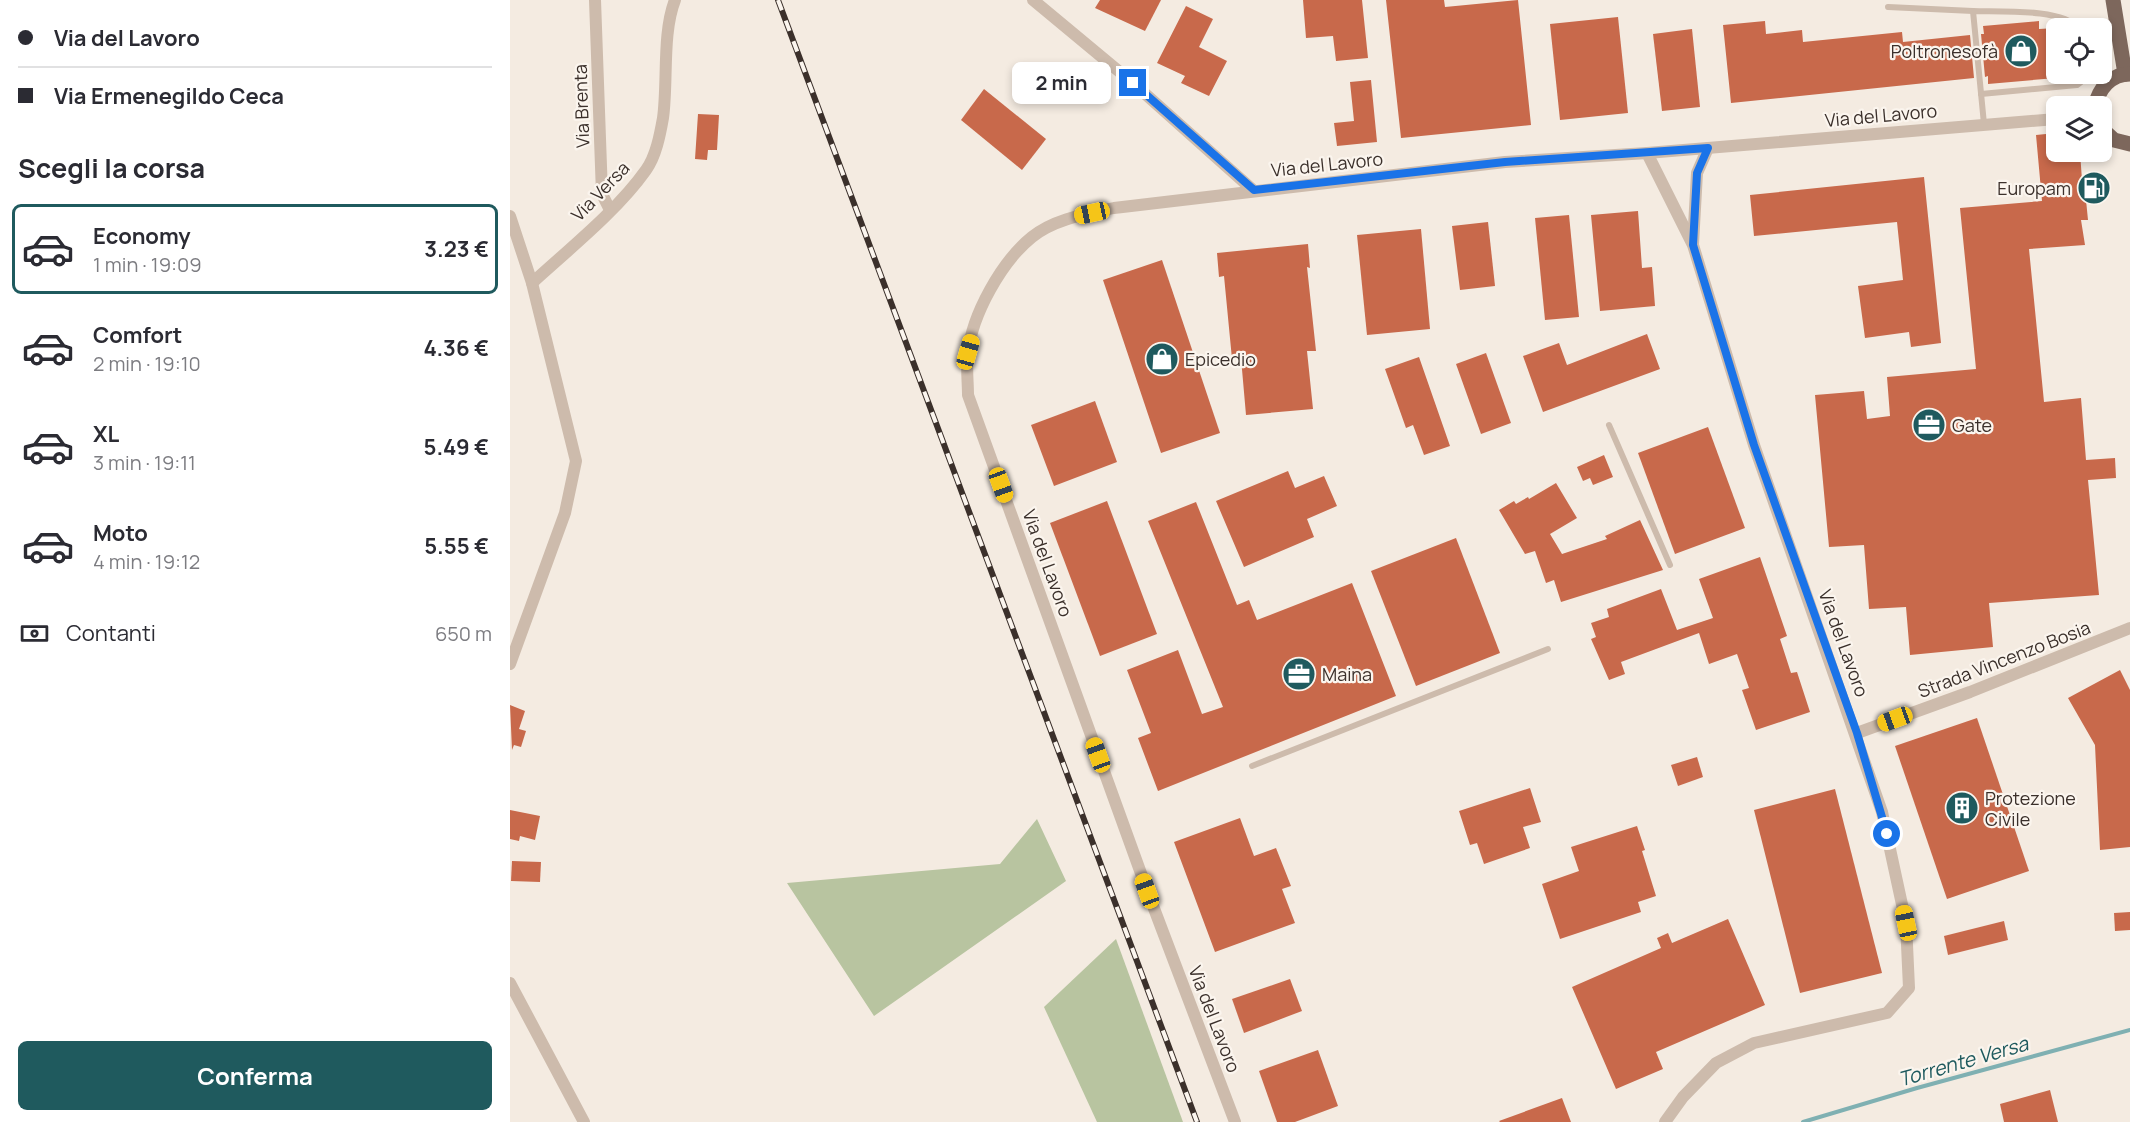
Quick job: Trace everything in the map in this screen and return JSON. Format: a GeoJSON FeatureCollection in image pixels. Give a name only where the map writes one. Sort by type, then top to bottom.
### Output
{"type":"FeatureCollection","features":[{"type":"Feature","properties":{"kind":"main road"},"geometry":{"type":"LineString","coordinates":[[2098,96],[2105,85],[2127,74],[2113,0]]}},
{"type":"Feature","properties":{"kind":"main road"},"geometry":{"type":"LineString","coordinates":[[2112,138],[2130,144]]}},
{"type":"Feature","properties":{"kind":"street","name":"Via Brenta"},"geometry":{"type":"LineString","coordinates":[[595,0],[602,194],[610,210]]}},
{"type":"Feature","properties":{"kind":"street","name":"Via Versa"},"geometry":{"type":"LineString","coordinates":[[532,283],[610,210],[647,169],[660,136],[675,0]]}},
{"type":"Feature","properties":{"kind":"street"},"geometry":{"type":"LineString","coordinates":[[1033,0],[1133,83],[1254,190]]}},
{"type":"Feature","properties":{"kind":"street","name":"Via del Lavoro"},"geometry":{"type":"LineString","coordinates":[[1235,1122],[1147,891],[968,395],[968,352],[982,304],[1005,266],[1032,237],[1070,218],[1114,208],[1505,162],[1647,153],[2046,120]]}},
{"type":"Feature","properties":{"kind":"street","name":"Via del Lavoro"},"geometry":{"type":"LineString","coordinates":[[1693,245],[1697,173],[1708,148]]}},
{"type":"Feature","properties":{"kind":"street","name":"Via del Lavoro"},"geometry":{"type":"LineString","coordinates":[[1647,153],[1693,245],[1754,445],[1857,733],[1882,812],[1906,923],[1909,988],[1887,1013],[1754,1043],[1716,1063],[1683,1097],[1665,1122]]}},
{"type":"Feature","properties":{"kind":"street"},"geometry":{"type":"LineString","coordinates":[[510,216],[532,283],[576,461],[565,513],[510,664]]}},
{"type":"Feature","properties":{"kind":"street","name":"Strada Vincenzo Bosia"},"geometry":{"type":"LineString","coordinates":[[1857,733],[1981,688],[2130,628]]}},
{"type":"Feature","properties":{"kind":"street"},"geometry":{"type":"LineString","coordinates":[[510,983],[584,1122]]}},
{"type":"Feature","properties":{"kind":"lane"},"geometry":{"type":"LineString","coordinates":[[1888,7],[2050,15],[2064,18]]}},
{"type":"Feature","properties":{"kind":"lane"},"geometry":{"type":"LineString","coordinates":[[1973,11],[1984,123]]}},
{"type":"Feature","properties":{"kind":"lane"},"geometry":{"type":"LineString","coordinates":[[1981,94],[2078,84]]}},
{"type":"Feature","properties":{"kind":"lane"},"geometry":{"type":"LineString","coordinates":[[1609,424],[1670,565]]}},
{"type":"Feature","properties":{"kind":"lane"},"geometry":{"type":"LineString","coordinates":[[1252,766],[1548,649]]}},
{"type":"Feature","properties":{"kind":"green space"},"geometry":{"type":"Polygon","coordinates":[[[1037,819],[1066,881],[874,1016],[787,883],[1000,864],[1037,819]]]}},
{"type":"Feature","properties":{"kind":"green space"},"geometry":{"type":"Polygon","coordinates":[[[1116,939],[1183,1122],[1097,1122],[1044,1007],[1116,939]]]}},
{"type":"Feature","properties":{"kind":"building"},"geometry":{"type":"Polygon","coordinates":[[[1100,0],[1161,0],[1145,31],[1095,8],[1100,0]]]}},
{"type":"Feature","properties":{"kind":"building"},"geometry":{"type":"Polygon","coordinates":[[[1303,0],[1362,0],[1368,58],[1336,61],[1333,36],[1306,38],[1303,0]]]}},
{"type":"Feature","properties":{"kind":"building"},"geometry":{"type":"Polygon","coordinates":[[[1386,0],[1444,0],[1445,7],[1518,0],[1531,125],[1401,138],[1386,0]]]}},
{"type":"Feature","properties":{"kind":"building"},"geometry":{"type":"Polygon","coordinates":[[[1186,6],[1213,19],[1199,47],[1227,61],[1209,96],[1181,83],[1185,76],[1157,63],[1186,6]]]}},
{"type":"Feature","properties":{"kind":"building"},"geometry":{"type":"Polygon","coordinates":[[[1618,17],[1628,113],[1560,120],[1550,24],[1618,17]]]}},
{"type":"Feature","properties":{"kind":"building"},"geometry":{"type":"Polygon","coordinates":[[[1765,21],[1766,34],[1802,30],[1803,42],[1902,32],[1903,42],[1970,35],[1974,78],[1731,103],[1723,25],[1765,21]]]}},
{"type":"Feature","properties":{"kind":"building","name":"Poltronesofà"},"geometry":{"type":"Polygon","coordinates":[[[2039,21],[2039,29],[2046,29],[2046,79],[1988,84],[1988,76],[1985,77],[1981,34],[1984,34],[1983,26],[2039,21]]]}},
{"type":"Feature","properties":{"kind":"building"},"geometry":{"type":"Polygon","coordinates":[[[1692,29],[1700,107],[1662,111],[1653,34],[1692,29]]]}},
{"type":"Feature","properties":{"kind":"building"},"geometry":{"type":"Polygon","coordinates":[[[1371,80],[1377,142],[1337,146],[1334,123],[1354,121],[1350,82],[1371,80]]]}},
{"type":"Feature","properties":{"kind":"building"},"geometry":{"type":"Polygon","coordinates":[[[984,89],[1046,139],[1022,170],[961,120],[984,89]]]}},
{"type":"Feature","properties":{"kind":"building"},"geometry":{"type":"Polygon","coordinates":[[[698,114],[719,115],[717,150],[708,150],[707,160],[695,159],[698,114]]]}},
{"type":"Feature","properties":{"kind":"building","name":"Gate"},"geometry":{"type":"Polygon","coordinates":[[[2046,134],[2046,162],[2081,162],[2082,180],[2104,178],[2106,198],[2086,200],[2088,220],[2081,220],[2085,245],[2029,249],[2044,402],[2081,398],[2086,460],[2115,458],[2116,478],[2088,480],[2099,595],[1989,603],[1993,647],[1910,655],[1906,607],[1869,609],[1864,545],[1829,547],[1815,395],[1864,391],[1867,419],[1890,416],[1887,377],[1976,369],[1960,208],[2042,201],[2036,135],[2046,134]]]}},
{"type":"Feature","properties":{"kind":"building"},"geometry":{"type":"Polygon","coordinates":[[[1924,177],[1941,343],[1911,347],[1909,332],[1865,338],[1858,286],[1903,280],[1897,222],[1754,236],[1750,195],[1924,177]]]}},
{"type":"Feature","properties":{"kind":"building"},"geometry":{"type":"Polygon","coordinates":[[[1638,211],[1642,268],[1652,267],[1655,306],[1600,311],[1591,215],[1638,211]]]}},
{"type":"Feature","properties":{"kind":"building"},"geometry":{"type":"Polygon","coordinates":[[[1569,215],[1579,317],[1545,320],[1535,218],[1569,215]]]}},
{"type":"Feature","properties":{"kind":"building"},"geometry":{"type":"Polygon","coordinates":[[[1488,222],[1495,286],[1460,290],[1452,226],[1488,222]]]}},
{"type":"Feature","properties":{"kind":"building"},"geometry":{"type":"Polygon","coordinates":[[[1421,229],[1430,329],[1367,335],[1357,235],[1421,229]]]}},
{"type":"Feature","properties":{"kind":"building"},"geometry":{"type":"Polygon","coordinates":[[[1308,244],[1310,268],[1307,267],[1316,351],[1307,351],[1313,409],[1246,415],[1241,358],[1232,359],[1224,276],[1219,277],[1217,253],[1308,244]]]}},
{"type":"Feature","properties":{"kind":"building","name":"Epicedio"},"geometry":{"type":"Polygon","coordinates":[[[1162,260],[1220,433],[1161,453],[1103,280],[1162,260]]]}},
{"type":"Feature","properties":{"kind":"building"},"geometry":{"type":"Polygon","coordinates":[[[1647,334],[1660,369],[1543,412],[1523,356],[1559,343],[1567,365],[1647,334]]]}},
{"type":"Feature","properties":{"kind":"building"},"geometry":{"type":"Polygon","coordinates":[[[1486,353],[1511,423],[1481,434],[1456,364],[1486,353]]]}},
{"type":"Feature","properties":{"kind":"building"},"geometry":{"type":"Polygon","coordinates":[[[1419,357],[1450,446],[1424,455],[1413,425],[1406,428],[1385,369],[1419,357]]]}},
{"type":"Feature","properties":{"kind":"building"},"geometry":{"type":"Polygon","coordinates":[[[1095,401],[1117,462],[1054,486],[1031,425],[1095,401]]]}},
{"type":"Feature","properties":{"kind":"building"},"geometry":{"type":"Polygon","coordinates":[[[1708,427],[1745,528],[1675,554],[1638,453],[1708,427]]]}},
{"type":"Feature","properties":{"kind":"building"},"geometry":{"type":"Polygon","coordinates":[[[1604,455],[1613,477],[1593,485],[1590,478],[1583,481],[1577,467],[1604,455]]]}},
{"type":"Feature","properties":{"kind":"building"},"geometry":{"type":"Polygon","coordinates":[[[1288,471],[1295,488],[1324,476],[1337,506],[1307,519],[1314,537],[1244,567],[1216,501],[1288,471]]]}},
{"type":"Feature","properties":{"kind":"building"},"geometry":{"type":"Polygon","coordinates":[[[1556,483],[1577,518],[1550,534],[1562,554],[1607,539],[1605,536],[1640,520],[1663,570],[1561,602],[1554,580],[1546,583],[1535,551],[1525,554],[1499,510],[1514,501],[1516,504],[1528,497],[1529,499],[1556,483]]]}},
{"type":"Feature","properties":{"kind":"building"},"geometry":{"type":"Polygon","coordinates":[[[1107,501],[1157,634],[1100,656],[1050,523],[1107,501]]]}},
{"type":"Feature","properties":{"kind":"building"},"geometry":{"type":"Polygon","coordinates":[[[1196,502],[1237,605],[1249,600],[1257,620],[1352,583],[1396,696],[1158,791],[1138,738],[1151,733],[1127,670],[1178,650],[1202,714],[1223,707],[1148,521],[1196,502]]]}},
{"type":"Feature","properties":{"kind":"building"},"geometry":{"type":"Polygon","coordinates":[[[1456,538],[1500,653],[1416,686],[1371,571],[1456,538]]]}},
{"type":"Feature","properties":{"kind":"building"},"geometry":{"type":"Polygon","coordinates":[[[1760,557],[1787,636],[1780,639],[1791,673],[1797,672],[1810,712],[1756,730],[1742,690],[1749,688],[1737,654],[1709,664],[1699,633],[1621,662],[1625,674],[1609,680],[1591,639],[1596,637],[1591,623],[1609,617],[1607,609],[1661,589],[1677,630],[1713,618],[1699,579],[1760,557]]]}},
{"type":"Feature","properties":{"kind":"building"},"geometry":{"type":"Polygon","coordinates":[[[2120,670],[2130,690],[2130,847],[2100,850],[2095,745],[2068,698],[2120,670]]]}},
{"type":"Feature","properties":{"kind":"building"},"geometry":{"type":"Polygon","coordinates":[[[510,705],[525,711],[519,729],[526,731],[521,747],[514,745],[512,750],[510,705]]]}},
{"type":"Feature","properties":{"kind":"building","name":"Protezione Civile"},"geometry":{"type":"Polygon","coordinates":[[[1977,718],[2029,871],[1947,899],[1895,746],[1977,718]]]}},
{"type":"Feature","properties":{"kind":"building"},"geometry":{"type":"Polygon","coordinates":[[[1697,757],[1703,777],[1678,786],[1671,765],[1697,757]]]}},
{"type":"Feature","properties":{"kind":"building"},"geometry":{"type":"Polygon","coordinates":[[[1530,788],[1541,822],[1523,827],[1530,848],[1484,864],[1477,843],[1470,845],[1459,811],[1530,788]]]}},
{"type":"Feature","properties":{"kind":"building"},"geometry":{"type":"Polygon","coordinates":[[[1835,789],[1882,973],[1800,993],[1754,810],[1835,789]]]}},
{"type":"Feature","properties":{"kind":"building"},"geometry":{"type":"Polygon","coordinates":[[[510,810],[540,816],[535,840],[520,836],[519,841],[510,839],[510,810]]]}},
{"type":"Feature","properties":{"kind":"building"},"geometry":{"type":"Polygon","coordinates":[[[1240,818],[1254,856],[1276,848],[1291,886],[1282,889],[1295,923],[1215,952],[1174,842],[1240,818]]]}},
{"type":"Feature","properties":{"kind":"building"},"geometry":{"type":"Polygon","coordinates":[[[1637,826],[1656,896],[1638,902],[1641,912],[1560,939],[1542,884],[1579,871],[1571,847],[1637,826]]]}},
{"type":"Feature","properties":{"kind":"building"},"geometry":{"type":"Polygon","coordinates":[[[512,861],[541,862],[540,882],[511,881],[512,861]]]}},
{"type":"Feature","properties":{"kind":"building"},"geometry":{"type":"Polygon","coordinates":[[[2130,912],[2130,930],[2115,931],[2114,913],[2130,912]]]}},
{"type":"Feature","properties":{"kind":"building"},"geometry":{"type":"Polygon","coordinates":[[[1728,919],[1765,1005],[1656,1052],[1663,1069],[1616,1089],[1572,987],[1661,948],[1657,938],[1668,933],[1672,943],[1728,919]]]}},
{"type":"Feature","properties":{"kind":"building"},"geometry":{"type":"Polygon","coordinates":[[[2004,921],[2008,940],[1948,955],[1944,936],[2004,921]]]}},
{"type":"Feature","properties":{"kind":"building"},"geometry":{"type":"Polygon","coordinates":[[[1290,979],[1302,1011],[1244,1033],[1232,999],[1290,979]]]}},
{"type":"Feature","properties":{"kind":"building"},"geometry":{"type":"Polygon","coordinates":[[[1318,1050],[1338,1106],[1295,1122],[1277,1122],[1259,1071],[1318,1050]]]}},
{"type":"Feature","properties":{"kind":"building"},"geometry":{"type":"Polygon","coordinates":[[[2050,1090],[2058,1122],[2004,1122],[2000,1104],[2050,1090]]]}},
{"type":"Feature","properties":{"kind":"building"},"geometry":{"type":"Polygon","coordinates":[[[1562,1098],[1571,1122],[1499,1121],[1562,1098]]]}},
{"type":"Feature","properties":{"kind":"waterway","name":"Torrente Versa"},"geometry":{"type":"LineString","coordinates":[[1803,1122],[1917,1088],[2130,1030]]}},
{"type":"Feature","properties":{"kind":"railway"},"geometry":{"type":"LineString","coordinates":[[778,0],[1197,1122]]}},
{"type":"Feature","properties":{"kind":"place","name":"Poltronesofà"},"geometry":{"type":"Point","coordinates":[2021,51]}},
{"type":"Feature","properties":{"kind":"place","name":"Europam"},"geometry":{"type":"Point","coordinates":[2094,188]}},
{"type":"Feature","properties":{"kind":"place","name":"Epicedio"},"geometry":{"type":"Point","coordinates":[1162,359]}},
{"type":"Feature","properties":{"kind":"place","name":"Gate"},"geometry":{"type":"Point","coordinates":[1929,425]}},
{"type":"Feature","properties":{"kind":"place","name":"Maina"},"geometry":{"type":"Point","coordinates":[1299,674]}},
{"type":"Feature","properties":{"kind":"place","name":"Protezione Civile"},"geometry":{"type":"Point","coordinates":[1962,808]}},
{"type":"Feature","properties":{"kind":"route"},"geometry":{"type":"LineString","coordinates":[[1133,83],[1254,190],[1505,162],[1708,148],[1697,173],[1693,245],[1754,445],[1857,733],[1887,834]]}}]}
